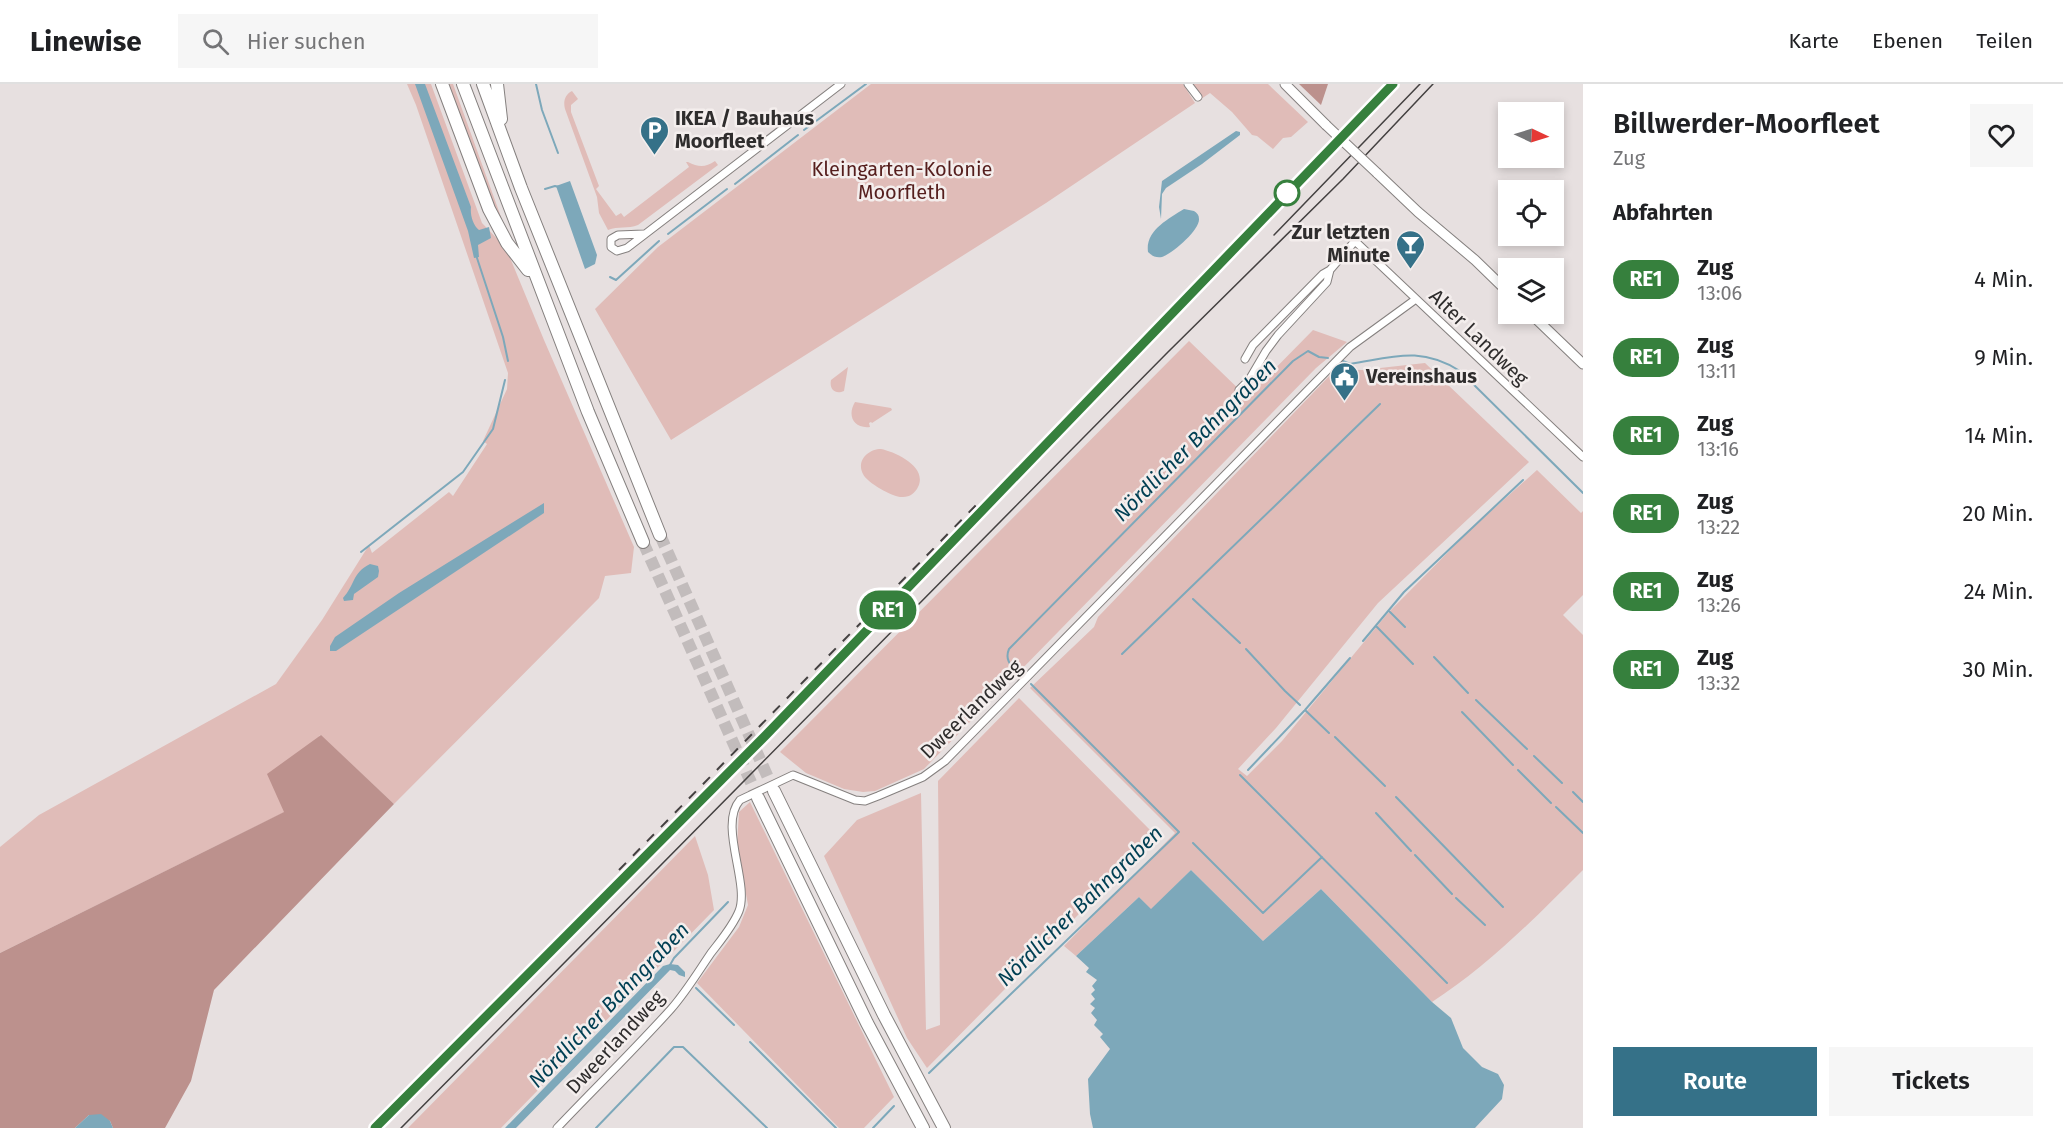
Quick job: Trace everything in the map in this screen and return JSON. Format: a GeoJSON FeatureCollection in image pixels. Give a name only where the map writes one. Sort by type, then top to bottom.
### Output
{"type":"FeatureCollection","features":[{"type":"Feature","properties":{"kind":"highway"},"geometry":{"type":"LineString","coordinates":[[442,84],[489,209],[507,243],[537,282]]}},
{"type":"Feature","properties":{"kind":"highway"},"geometry":{"type":"LineString","coordinates":[[463,84],[588,412],[643,542]]}},
{"type":"Feature","properties":{"kind":"highway"},"geometry":{"type":"LineString","coordinates":[[483,84],[660,535]]}},
{"type":"Feature","properties":{"kind":"highway"},"geometry":{"type":"LineString","coordinates":[[497,84],[504,141]]}},
{"type":"Feature","properties":{"kind":"highway"},"geometry":{"type":"LineString","coordinates":[[774,791],[884,1015],[944,1128]]}},
{"type":"Feature","properties":{"kind":"highway"},"geometry":{"type":"LineString","coordinates":[[758,798],[857,1002],[923,1128]]}},
{"type":"Feature","properties":{"kind":"main road"},"geometry":{"type":"LineString","coordinates":[[1284,84],[1418,212],[1498,282]]}},
{"type":"Feature","properties":{"kind":"main road"},"geometry":{"type":"LineString","coordinates":[[1541,324],[1583,364]]}},
{"type":"Feature","properties":{"kind":"street"},"geometry":{"type":"LineString","coordinates":[[644,234],[841,84]]}},
{"type":"Feature","properties":{"kind":"street"},"geometry":{"type":"LineString","coordinates":[[1188,84],[1198,97]]}},
{"type":"Feature","properties":{"kind":"street","name":"Alter Landweg"},"geometry":{"type":"LineString","coordinates":[[1245,358],[1253,345],[1323,274],[1330,270],[1355,241],[1583,458]]}},
{"type":"Feature","properties":{"kind":"street","name":"Alter Landweg"},"geometry":{"type":"LineString","coordinates":[[1239,390],[1249,380],[1278,335],[1327,282],[1330,270]]}},
{"type":"Feature","properties":{"kind":"street","name":"Dweerlandweg"},"geometry":{"type":"LineString","coordinates":[[557,1128],[672,1007],[736,918],[742,899],[742,888],[734,849],[734,815],[735,807],[740,800],[793,775],[855,800],[865,801],[934,770],[1350,347],[1416,299]]}},
{"type":"Feature","properties":{"kind":"green space"},"geometry":{"type":"Polygon","coordinates":[[[407,84],[431,84],[482,223],[506,248],[634,547],[631,573],[605,576],[599,598],[394,804],[320,735],[285,812],[0,953],[0,847],[39,815],[276,684],[322,620],[369,545],[372,553],[449,492],[453,496],[487,444],[483,441],[507,389],[508,373],[407,84]]]}},
{"type":"Feature","properties":{"kind":"green space"},"geometry":{"type":"Polygon","coordinates":[[[447,84],[453,84],[505,228],[494,211],[447,84]]]}},
{"type":"Feature","properties":{"kind":"green space","name":"Kleingarten-Kolonie Moorfleth"},"geometry":{"type":"Polygon","coordinates":[[[871,84],[1183,84],[1195,103],[1046,203],[671,440],[595,309],[658,247],[871,84]]]}},
{"type":"Feature","properties":{"kind":"green space"},"geometry":{"type":"Polygon","coordinates":[[[1190,84],[1268,84],[1308,122],[1291,137],[1283,138],[1273,149],[1257,136],[1252,135],[1232,112],[1210,93],[1201,99],[1190,84]]]}},
{"type":"Feature","properties":{"kind":"green space"},"geometry":{"type":"Polygon","coordinates":[[[572,91],[578,99],[571,105],[571,112],[599,186],[596,189],[616,216],[621,213],[624,217],[689,167],[686,162],[702,166],[715,161],[718,165],[638,225],[608,230],[599,213],[597,197],[565,109],[565,99],[572,91]]]}},
{"type":"Feature","properties":{"kind":"green space"},"geometry":{"type":"Polygon","coordinates":[[[1313,330],[1347,342],[1316,368],[924,769],[875,791],[863,792],[844,789],[806,773],[780,752],[1189,341],[1247,397],[1313,330]]]}},
{"type":"Feature","properties":{"kind":"green space"},"geometry":{"type":"Polygon","coordinates":[[[1425,363],[1529,462],[1378,603],[1276,728],[1238,769],[1247,776],[1282,741],[1388,613],[1469,531],[1537,470],[1581,513],[1583,511],[1583,595],[1563,615],[1583,635],[1583,870],[1492,957],[1432,1002],[1321,889],[1263,941],[1191,870],[1151,910],[1139,897],[1076,956],[1064,946],[1175,833],[1030,688],[1094,627],[1098,617],[1336,369],[1362,370],[1425,363]]]}},
{"type":"Feature","properties":{"kind":"green space"},"geometry":{"type":"Polygon","coordinates":[[[848,367],[844,391],[835,392],[831,386],[831,380],[848,367]]]}},
{"type":"Feature","properties":{"kind":"green space"},"geometry":{"type":"Polygon","coordinates":[[[855,402],[892,410],[869,423],[870,427],[859,426],[852,416],[855,402]]]}},
{"type":"Feature","properties":{"kind":"green space"},"geometry":{"type":"Polygon","coordinates":[[[881,449],[895,453],[915,467],[920,480],[912,494],[899,497],[887,493],[865,478],[861,469],[862,460],[868,453],[881,449]]]}},
{"type":"Feature","properties":{"kind":"green space"},"geometry":{"type":"Polygon","coordinates":[[[1019,698],[1156,836],[927,1068],[907,1038],[824,856],[857,820],[921,793],[926,1030],[940,1025],[938,781],[1019,698]]]}},
{"type":"Feature","properties":{"kind":"green space"},"geometry":{"type":"Polygon","coordinates":[[[750,802],[894,1097],[864,1128],[839,1128],[697,983],[739,927],[748,905],[737,845],[739,812],[750,802]]]}},
{"type":"Feature","properties":{"kind":"green space"},"geometry":{"type":"Polygon","coordinates":[[[695,836],[708,875],[714,910],[501,1128],[408,1128],[695,836]]]}},
{"type":"Feature","properties":{"kind":"shaded area"},"geometry":{"type":"Polygon","coordinates":[[[1299,84],[1328,84],[1321,105],[1299,84]]]}},
{"type":"Feature","properties":{"kind":"shaded area"},"geometry":{"type":"Polygon","coordinates":[[[321,735],[394,804],[214,990],[191,1081],[165,1128],[113,1128],[110,1121],[89,1115],[75,1128],[0,1128],[0,953],[284,812],[267,774],[321,735]]]}},
{"type":"Feature","properties":{"kind":"water"},"geometry":{"type":"Polygon","coordinates":[[[415,84],[425,84],[471,207],[474,223],[479,230],[489,227],[491,238],[478,245],[479,257],[474,258],[468,231],[415,84]]]}},
{"type":"Feature","properties":{"kind":"water"},"geometry":{"type":"Polygon","coordinates":[[[1236,131],[1240,132],[1240,135],[1166,188],[1162,194],[1161,219],[1159,207],[1162,181],[1236,131]]]}},
{"type":"Feature","properties":{"kind":"water"},"geometry":{"type":"Polygon","coordinates":[[[570,181],[597,255],[595,264],[585,269],[556,186],[570,181]]]}},
{"type":"Feature","properties":{"kind":"water"},"geometry":{"type":"Polygon","coordinates":[[[1184,209],[1194,211],[1198,215],[1198,224],[1195,229],[1185,241],[1167,255],[1158,257],[1151,255],[1148,252],[1148,245],[1154,232],[1165,221],[1184,209]]]}},
{"type":"Feature","properties":{"kind":"water"},"geometry":{"type":"Polygon","coordinates":[[[544,503],[544,513],[336,651],[330,651],[335,637],[399,593],[544,503]]]}},
{"type":"Feature","properties":{"kind":"water"},"geometry":{"type":"Polygon","coordinates":[[[370,564],[378,566],[378,577],[354,594],[353,600],[344,601],[343,598],[357,575],[370,564]]]}},
{"type":"Feature","properties":{"kind":"water"},"geometry":{"type":"Polygon","coordinates":[[[1191,870],[1263,941],[1321,889],[1432,1002],[1451,1018],[1463,1048],[1482,1067],[1498,1074],[1504,1085],[1502,1099],[1475,1128],[1093,1128],[1088,1079],[1110,1049],[1100,1037],[1103,1034],[1094,1025],[1097,1020],[1091,1013],[1095,1008],[1090,1004],[1095,999],[1091,994],[1095,990],[1092,986],[1097,980],[1086,972],[1089,968],[1076,956],[1139,897],[1151,909],[1191,870]]]}},
{"type":"Feature","properties":{"kind":"water"},"geometry":{"type":"Polygon","coordinates":[[[678,965],[685,972],[685,977],[670,970],[516,1128],[505,1128],[663,966],[678,965]]]}},
{"type":"Feature","properties":{"kind":"water"},"geometry":{"type":"Polygon","coordinates":[[[101,1114],[110,1121],[113,1128],[75,1128],[89,1115],[101,1114]]]}},
{"type":"Feature","properties":{"kind":"waterway"},"geometry":{"type":"LineString","coordinates":[[536,84],[542,110],[558,153]]}},
{"type":"Feature","properties":{"kind":"waterway"},"geometry":{"type":"LineString","coordinates":[[804,130],[866,84]]}},
{"type":"Feature","properties":{"kind":"waterway"},"geometry":{"type":"LineString","coordinates":[[735,184],[798,135]]}},
{"type":"Feature","properties":{"kind":"waterway"},"geometry":{"type":"LineString","coordinates":[[545,189],[559,187]]}},
{"type":"Feature","properties":{"kind":"waterway"},"geometry":{"type":"LineString","coordinates":[[668,234],[727,189]]}},
{"type":"Feature","properties":{"kind":"waterway"},"geometry":{"type":"LineString","coordinates":[[610,277],[616,280],[659,241]]}},
{"type":"Feature","properties":{"kind":"waterway"},"geometry":{"type":"LineString","coordinates":[[476,255],[503,337],[508,361]]}},
{"type":"Feature","properties":{"kind":"waterway","name":"Nördlicher Bahngraben"},"geometry":{"type":"LineString","coordinates":[[1020,674],[1008,660],[1009,649],[1293,361],[1308,351],[1319,357],[1328,358]]}},
{"type":"Feature","properties":{"kind":"waterway"},"geometry":{"type":"LineString","coordinates":[[1343,361],[1350,364],[1406,355],[1432,358],[1446,363],[1460,371],[1583,493]]}},
{"type":"Feature","properties":{"kind":"waterway"},"geometry":{"type":"LineString","coordinates":[[361,552],[463,472],[493,429],[505,380]]}},
{"type":"Feature","properties":{"kind":"waterway"},"geometry":{"type":"LineString","coordinates":[[1122,654],[1380,404]]}},
{"type":"Feature","properties":{"kind":"waterway"},"geometry":{"type":"LineString","coordinates":[[1363,641],[1404,592],[1523,480]]}},
{"type":"Feature","properties":{"kind":"waterway"},"geometry":{"type":"LineString","coordinates":[[1193,599],[1240,643]]}},
{"type":"Feature","properties":{"kind":"waterway"},"geometry":{"type":"LineString","coordinates":[[1390,612],[1405,627]]}},
{"type":"Feature","properties":{"kind":"waterway"},"geometry":{"type":"LineString","coordinates":[[1376,626],[1413,664]]}},
{"type":"Feature","properties":{"kind":"waterway"},"geometry":{"type":"LineString","coordinates":[[1246,649],[1300,705]]}},
{"type":"Feature","properties":{"kind":"waterway"},"geometry":{"type":"LineString","coordinates":[[1434,657],[1468,693]]}},
{"type":"Feature","properties":{"kind":"waterway"},"geometry":{"type":"LineString","coordinates":[[1248,770],[1350,658]]}},
{"type":"Feature","properties":{"kind":"waterway","name":"Nördlicher Bahngraben"},"geometry":{"type":"LineString","coordinates":[[929,1073],[1179,832],[1031,684]]}},
{"type":"Feature","properties":{"kind":"waterway"},"geometry":{"type":"LineString","coordinates":[[1476,700],[1527,749]]}},
{"type":"Feature","properties":{"kind":"waterway"},"geometry":{"type":"LineString","coordinates":[[1305,710],[1329,733]]}},
{"type":"Feature","properties":{"kind":"waterway"},"geometry":{"type":"LineString","coordinates":[[1462,712],[1513,765]]}},
{"type":"Feature","properties":{"kind":"waterway"},"geometry":{"type":"LineString","coordinates":[[1335,737],[1385,786]]}},
{"type":"Feature","properties":{"kind":"waterway"},"geometry":{"type":"LineString","coordinates":[[1534,756],[1562,783]]}},
{"type":"Feature","properties":{"kind":"waterway"},"geometry":{"type":"LineString","coordinates":[[1518,770],[1551,803]]}},
{"type":"Feature","properties":{"kind":"waterway"},"geometry":{"type":"LineString","coordinates":[[1240,775],[1447,983]]}},
{"type":"Feature","properties":{"kind":"waterway"},"geometry":{"type":"LineString","coordinates":[[1573,792],[1583,802]]}},
{"type":"Feature","properties":{"kind":"waterway"},"geometry":{"type":"LineString","coordinates":[[1396,797],[1503,907]]}},
{"type":"Feature","properties":{"kind":"waterway"},"geometry":{"type":"LineString","coordinates":[[1556,807],[1583,833]]}},
{"type":"Feature","properties":{"kind":"waterway"},"geometry":{"type":"LineString","coordinates":[[1376,813],[1411,851]]}},
{"type":"Feature","properties":{"kind":"waterway"},"geometry":{"type":"LineString","coordinates":[[1193,843],[1263,913],[1322,857]]}},
{"type":"Feature","properties":{"kind":"waterway"},"geometry":{"type":"LineString","coordinates":[[1415,855],[1452,894]]}},
{"type":"Feature","properties":{"kind":"waterway"},"geometry":{"type":"LineString","coordinates":[[1456,898],[1485,925]]}},
{"type":"Feature","properties":{"kind":"waterway","name":"Nördlicher Bahngraben"},"geometry":{"type":"LineString","coordinates":[[670,965],[728,902]]}},
{"type":"Feature","properties":{"kind":"waterway"},"geometry":{"type":"LineString","coordinates":[[696,988],[734,1025]]}},
{"type":"Feature","properties":{"kind":"waterway"},"geometry":{"type":"LineString","coordinates":[[750,1042],[836,1128]]}},
{"type":"Feature","properties":{"kind":"waterway"},"geometry":{"type":"LineString","coordinates":[[596,1128],[674,1047],[683,1047],[767,1128]]}},
{"type":"Feature","properties":{"kind":"waterway"},"geometry":{"type":"LineString","coordinates":[[873,1128],[894,1106]]}},
{"type":"Feature","properties":{"kind":"tunnel"},"geometry":{"type":"LineString","coordinates":[[660,535],[774,791]]}},
{"type":"Feature","properties":{"kind":"tunnel"},"geometry":{"type":"LineString","coordinates":[[643,542],[758,798]]}},
{"type":"Feature","properties":{"kind":"tram line"},"geometry":{"type":"LineString","coordinates":[[1274,235],[1420,84]]}},
{"type":"Feature","properties":{"kind":"tram line"},"geometry":{"type":"LineString","coordinates":[[401,1128],[1168,352],[1343,179],[1433,84]]}},
{"type":"Feature","properties":{"kind":"railway"},"geometry":{"type":"LineString","coordinates":[[375,1128],[766,735],[1393,84]]}},
{"type":"Feature","properties":{"kind":"railway"},"geometry":{"type":"LineString","coordinates":[[619,870],[982,499]]}},
{"type":"Feature","properties":{"kind":"train","name":"RE1"},"geometry":{"type":"LineString","coordinates":[[375,1128],[766,735],[1393,84]]}},
{"type":"Feature","properties":{"kind":"place","name":"IKEA / Bauhaus Moorfleet"},"geometry":{"type":"Point","coordinates":[654,156]}},
{"type":"Feature","properties":{"kind":"place","name":"Zur letzten Minute"},"geometry":{"type":"Point","coordinates":[1411,270]}},
{"type":"Feature","properties":{"kind":"place","name":"Vereinshaus"},"geometry":{"type":"Point","coordinates":[1345,402]}}]}
